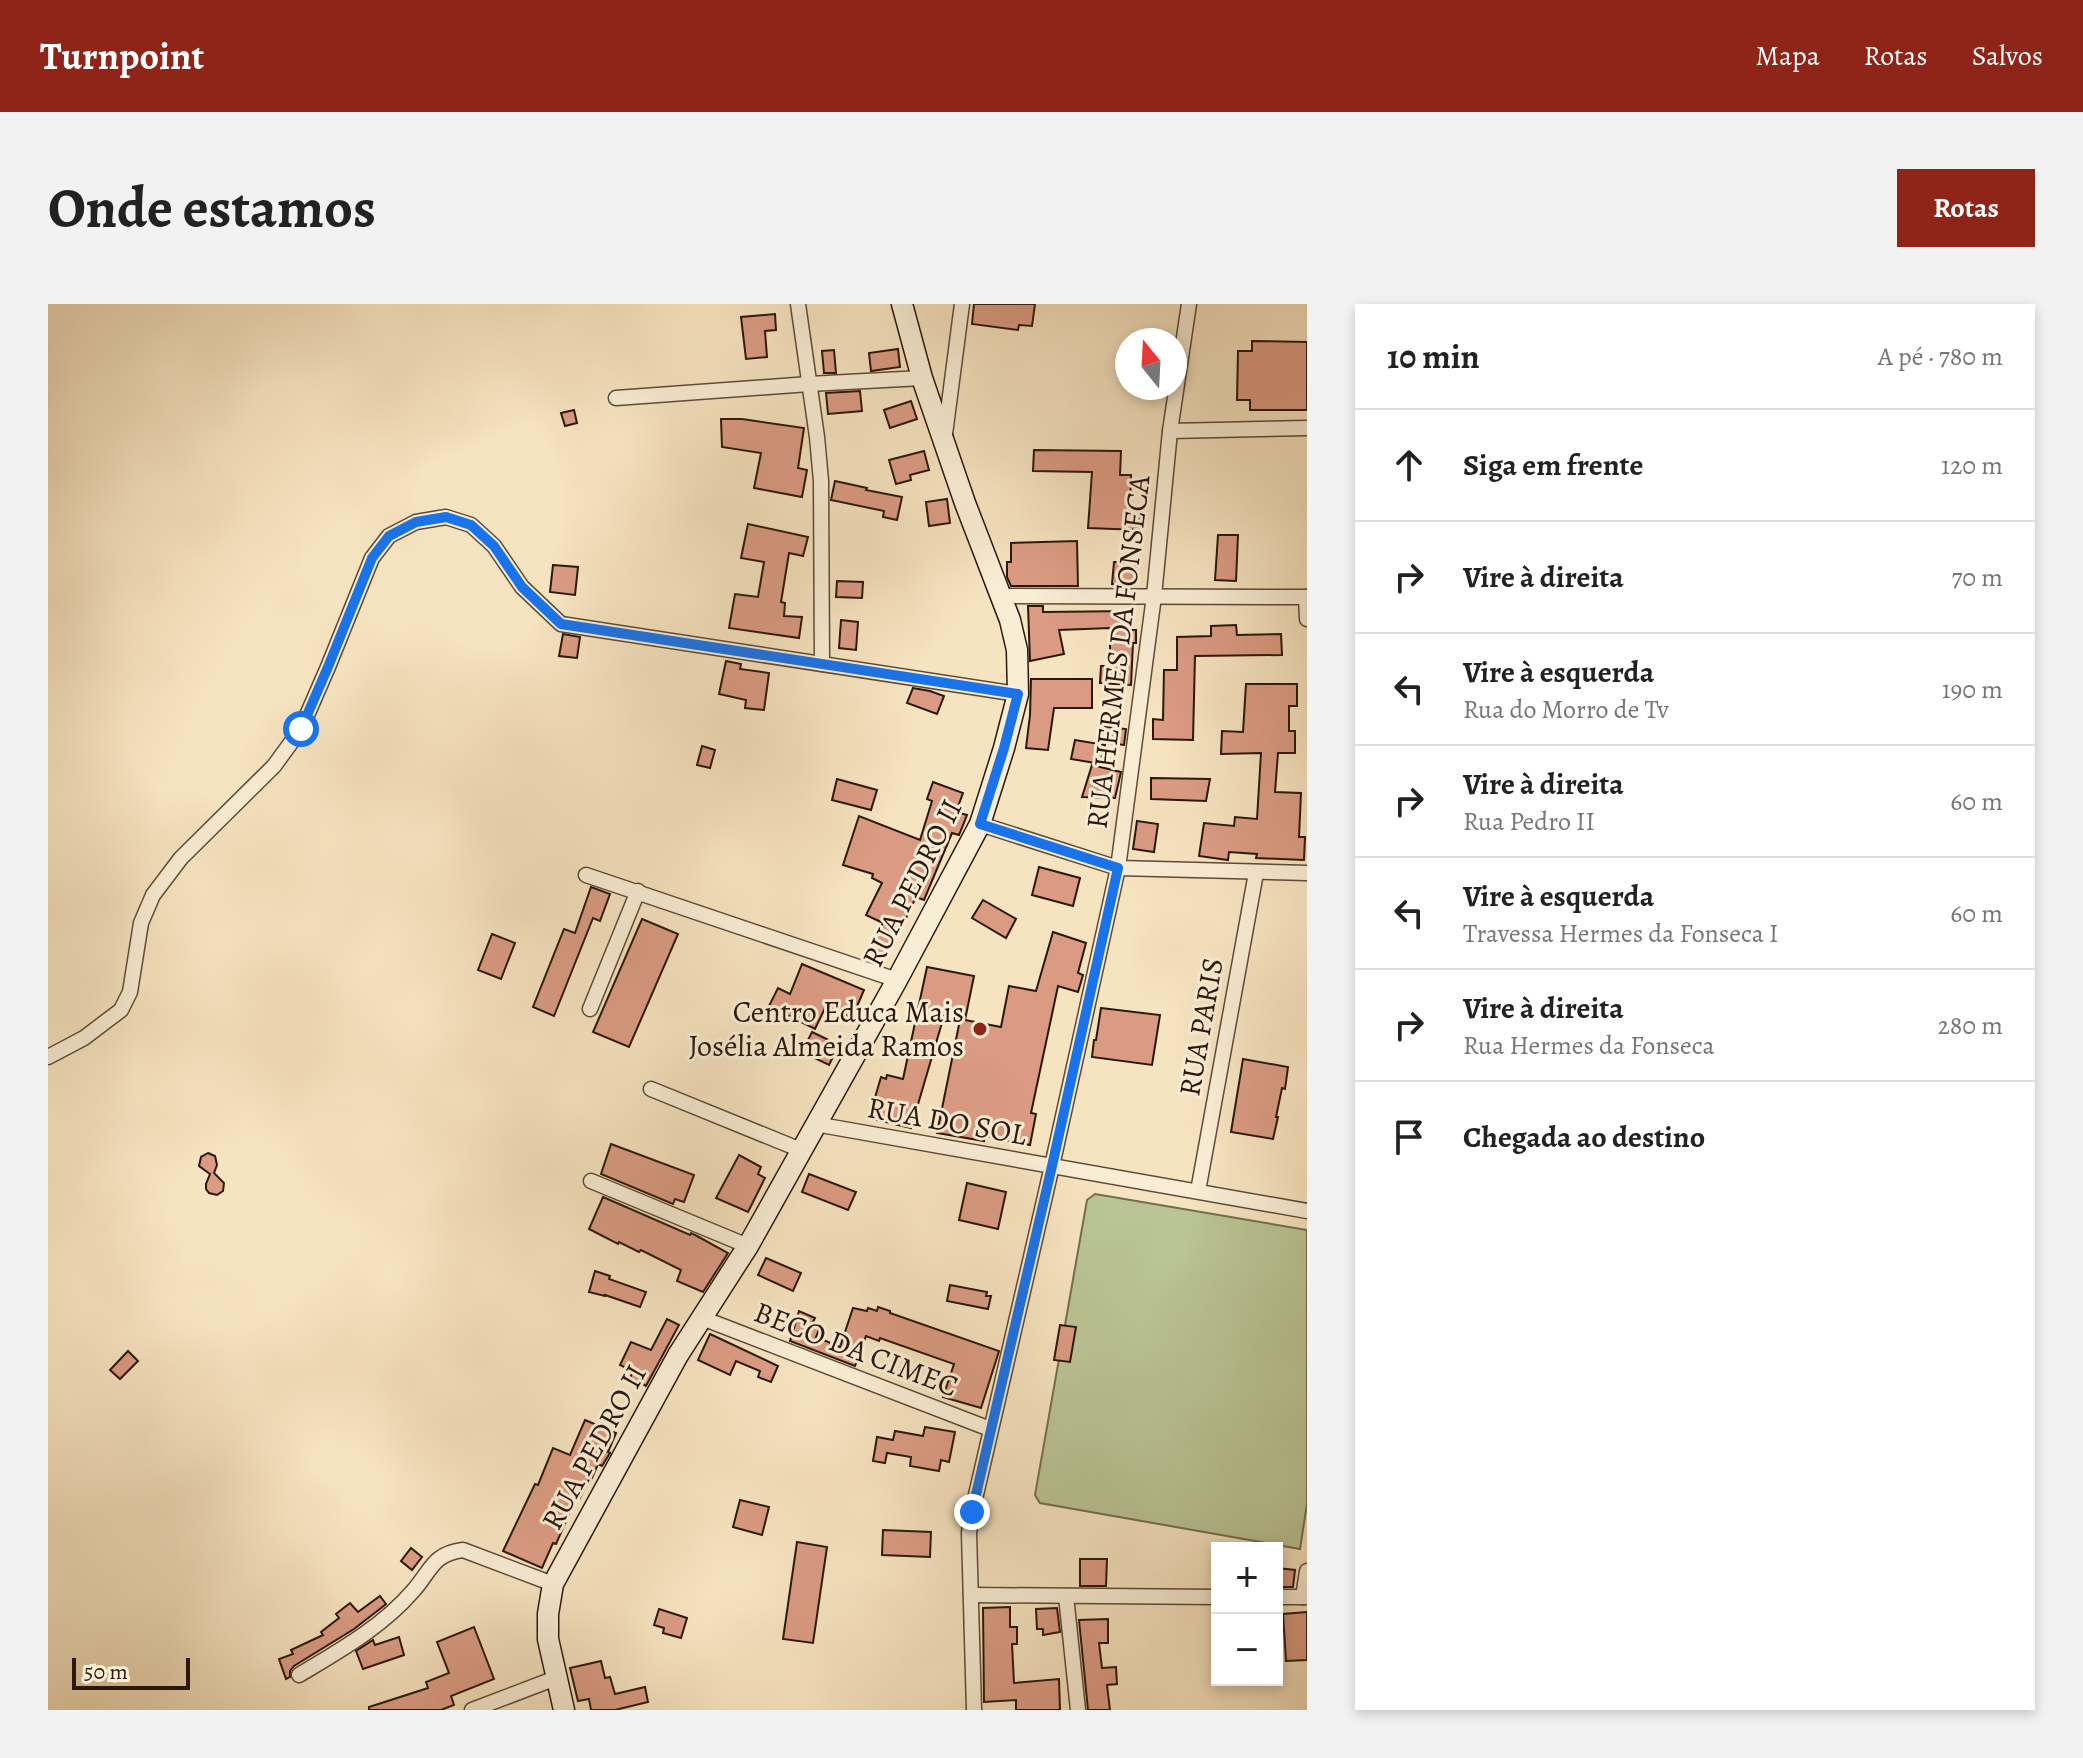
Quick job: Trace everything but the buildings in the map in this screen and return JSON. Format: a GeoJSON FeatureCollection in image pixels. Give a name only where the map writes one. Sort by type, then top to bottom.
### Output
{"type":"FeatureCollection","features":[{"type":"Feature","properties":{"kind":"street"},"geometry":{"type":"LineString","coordinates":[[798,304],[821,481],[822,664]]}},
{"type":"Feature","properties":{"kind":"street","name":"RUA PEDRO II"},"geometry":{"type":"LineString","coordinates":[[564,1710],[548,1639],[553,1584],[678,1355],[748,1246],[897,980],[980,824],[1018,694],[1017,650],[1010,620],[922,378],[902,304]]}},
{"type":"Feature","properties":{"kind":"street"},"geometry":{"type":"LineString","coordinates":[[944,441],[962,304]]}},
{"type":"Feature","properties":{"kind":"street","name":"RUA HERMES DA FONSECA"},"geometry":{"type":"LineString","coordinates":[[974,1710],[970,1523],[1118,868],[1154,596],[1170,431],[1189,304]]}},
{"type":"Feature","properties":{"kind":"street"},"geometry":{"type":"LineString","coordinates":[[616,398],[922,378]]}},
{"type":"Feature","properties":{"kind":"street"},"geometry":{"type":"LineString","coordinates":[[1170,431],[1307,428]]}},
{"type":"Feature","properties":{"kind":"street"},"geometry":{"type":"LineString","coordinates":[[48,1057],[84,1038],[121,1010],[130,992],[141,923],[153,895],[181,858],[274,766],[301,729],[372,558],[389,536],[416,522],[446,517],[471,525],[494,546],[522,587],[561,624],[1018,694]]}},
{"type":"Feature","properties":{"kind":"street"},"geometry":{"type":"LineString","coordinates":[[1001,596],[1306,597],[1307,619]]}},
{"type":"Feature","properties":{"kind":"street"},"geometry":{"type":"LineString","coordinates":[[980,824],[1118,868],[1307,873]]}},
{"type":"Feature","properties":{"kind":"street","name":"RUA PARIS"},"geometry":{"type":"LineString","coordinates":[[1198,1191],[1256,873]]}},
{"type":"Feature","properties":{"kind":"street"},"geometry":{"type":"LineString","coordinates":[[586,875],[897,980]]}},
{"type":"Feature","properties":{"kind":"street"},"geometry":{"type":"LineString","coordinates":[[590,1009],[638,891]]}},
{"type":"Feature","properties":{"kind":"street"},"geometry":{"type":"LineString","coordinates":[[651,1089],[801,1150]]}},
{"type":"Feature","properties":{"kind":"street","name":"RUA DO SOL"},"geometry":{"type":"LineString","coordinates":[[815,1124],[1307,1211]]}},
{"type":"Feature","properties":{"kind":"street"},"geometry":{"type":"LineString","coordinates":[[591,1181],[748,1246]]}},
{"type":"Feature","properties":{"kind":"street","name":"BECO DA CIMEC"},"geometry":{"type":"LineString","coordinates":[[702,1318],[990,1429]]}},
{"type":"Feature","properties":{"kind":"street"},"geometry":{"type":"LineString","coordinates":[[299,1675],[367,1633],[414,1590],[442,1555],[463,1550],[553,1584]]}},
{"type":"Feature","properties":{"kind":"street"},"geometry":{"type":"LineString","coordinates":[[1283,1597],[1305,1597],[1307,1571]]}},
{"type":"Feature","properties":{"kind":"street"},"geometry":{"type":"LineString","coordinates":[[971,1595],[1211,1597]]}},
{"type":"Feature","properties":{"kind":"street"},"geometry":{"type":"LineString","coordinates":[[1066,1596],[1078,1710]]}},
{"type":"Feature","properties":{"kind":"street"},"geometry":{"type":"LineString","coordinates":[[472,1710],[556,1678]]}},
{"type":"Feature","properties":{"kind":"green space"},"geometry":{"type":"Polygon","coordinates":[[[1095,1194],[1307,1230],[1307,1504],[1300,1549],[1283,1546],[1283,1542],[1260,1542],[1040,1503],[1035,1495],[1087,1200],[1095,1194]]]}},
{"type":"Feature","properties":{"kind":"place","name":"Centro Educa Mais Josélia Almeida Ramos"},"geometry":{"type":"Point","coordinates":[980,1029]}},
{"type":"Feature","properties":{"kind":"route"},"geometry":{"type":"LineString","coordinates":[[301,729],[372,558],[389,536],[416,522],[446,517],[471,525],[494,546],[522,587],[561,624],[1018,694],[980,824],[1118,868],[972,1512]]}}]}
